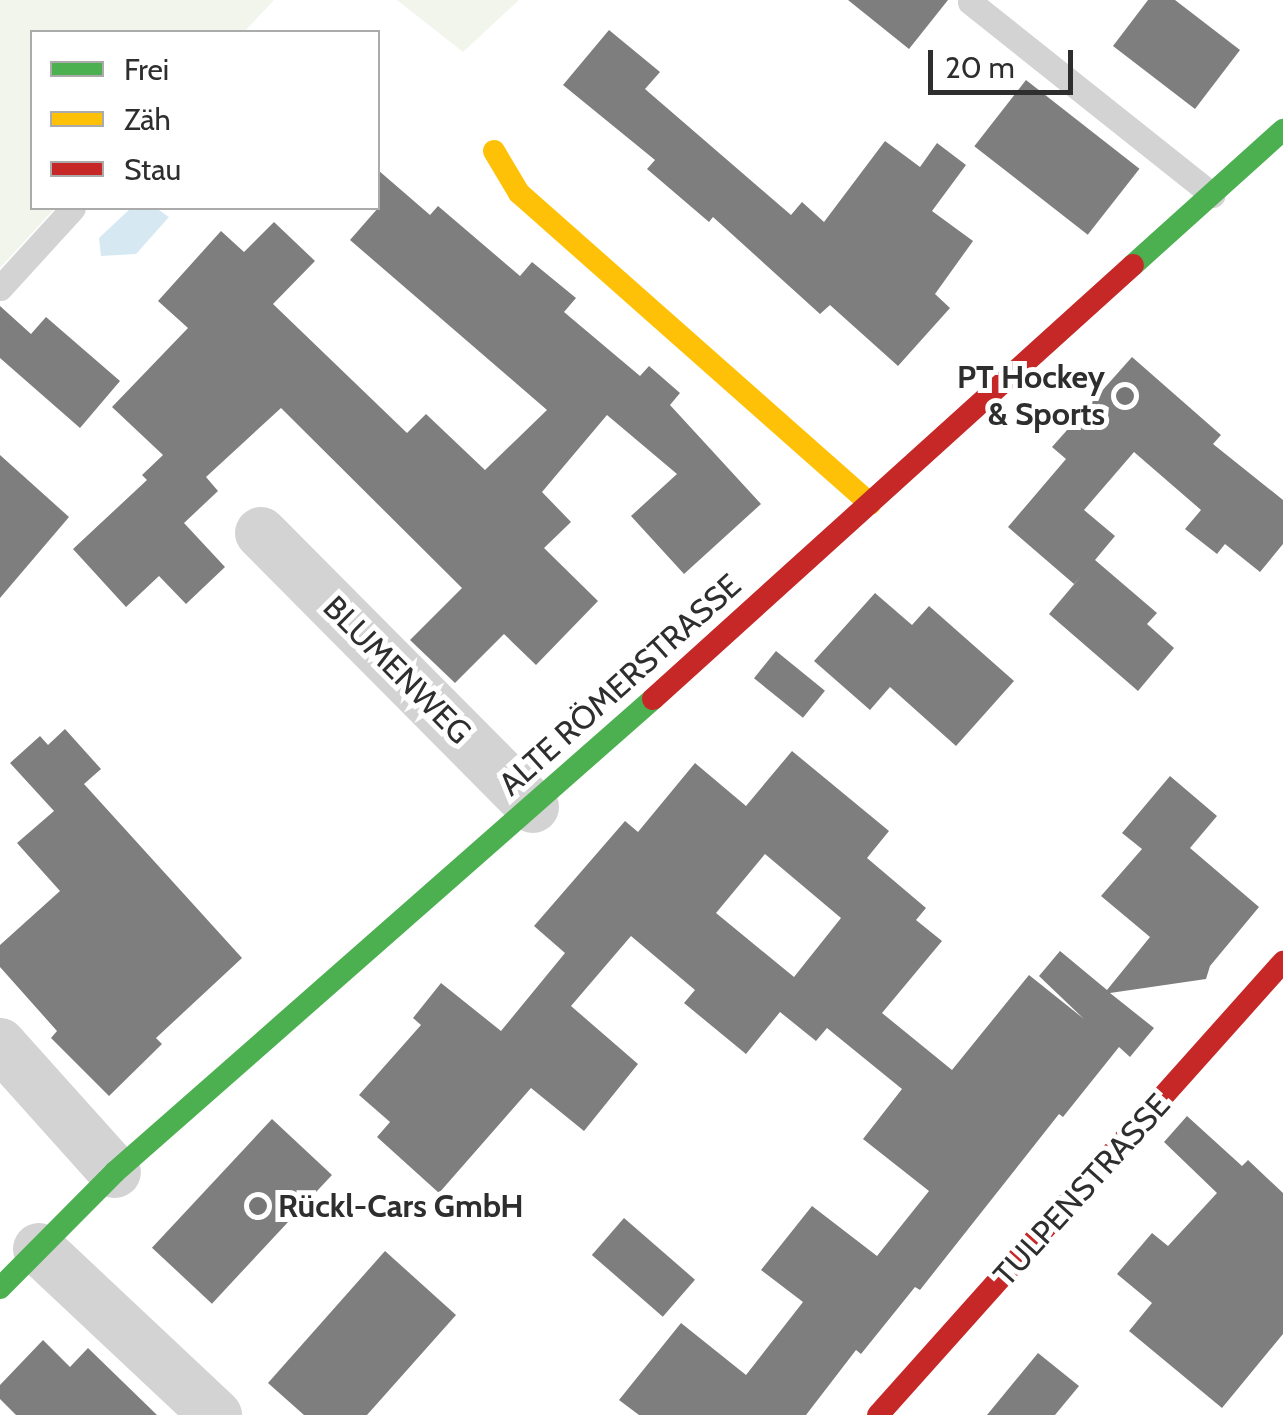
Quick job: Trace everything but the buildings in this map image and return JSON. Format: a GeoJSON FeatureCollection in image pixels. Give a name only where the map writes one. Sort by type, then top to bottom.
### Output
{"type":"FeatureCollection","features":[{"type":"Feature","properties":{"kind":"main road","name":"ALTE RÖMERSTRASSE"},"geometry":{"type":"LineString","coordinates":[[0,1288],[115,1172],[532,807],[1213,195],[1280,140]]}},
{"type":"Feature","properties":{"kind":"main road"},"geometry":{"type":"LineString","coordinates":[[494,152],[519,193],[870,504]]}},
{"type":"Feature","properties":{"kind":"main road","name":"TULPENSTRASSE"},"geometry":{"type":"LineString","coordinates":[[878,1415],[1283,962]]}},
{"type":"Feature","properties":{"kind":"street","name":"BLUMENWEG"},"geometry":{"type":"LineString","coordinates":[[262,533],[532,807]]}},
{"type":"Feature","properties":{"kind":"street"},"geometry":{"type":"LineString","coordinates":[[0,1044],[115,1172]]}},
{"type":"Feature","properties":{"kind":"street"},"geometry":{"type":"LineString","coordinates":[[39,1249],[216,1415]]}},
{"type":"Feature","properties":{"kind":"lane"},"geometry":{"type":"LineString","coordinates":[[970,2],[1213,195]]}},
{"type":"Feature","properties":{"kind":"lane"},"geometry":{"type":"LineString","coordinates":[[0,288],[72,210]]}},
{"type":"Feature","properties":{"kind":"shaded area"},"geometry":{"type":"Polygon","coordinates":[[[0,0],[274,0],[246,30],[30,30],[30,210],[53,210],[0,268],[0,0]]]}},
{"type":"Feature","properties":{"kind":"shaded area"},"geometry":{"type":"Polygon","coordinates":[[[397,0],[519,0],[463,52],[397,0]]]}},
{"type":"Feature","properties":{"kind":"water"},"geometry":{"type":"Polygon","coordinates":[[[129,210],[159,210],[169,217],[136,254],[101,256],[99,238],[129,210]]]}},
{"type":"Feature","properties":{"kind":"traffic: fast"},"geometry":{"type":"LineString","coordinates":[[1133,265],[1283,130]]}},
{"type":"Feature","properties":{"kind":"traffic: fast"},"geometry":{"type":"LineString","coordinates":[[0,1288],[115,1172],[653,699]]}},
{"type":"Feature","properties":{"kind":"traffic: slow"},"geometry":{"type":"LineString","coordinates":[[494,151],[519,193],[870,504]]}},
{"type":"Feature","properties":{"kind":"traffic: jam"},"geometry":{"type":"LineString","coordinates":[[653,699],[1133,265]]}},
{"type":"Feature","properties":{"kind":"traffic: jam"},"geometry":{"type":"LineString","coordinates":[[878,1415],[1283,962]]}},
{"type":"Feature","properties":{"kind":"place","name":"PT Hockey & Sports"},"geometry":{"type":"Point","coordinates":[1125,396]}},
{"type":"Feature","properties":{"kind":"place","name":"Rückl-Cars GmbH"},"geometry":{"type":"Point","coordinates":[258,1206]}}]}
